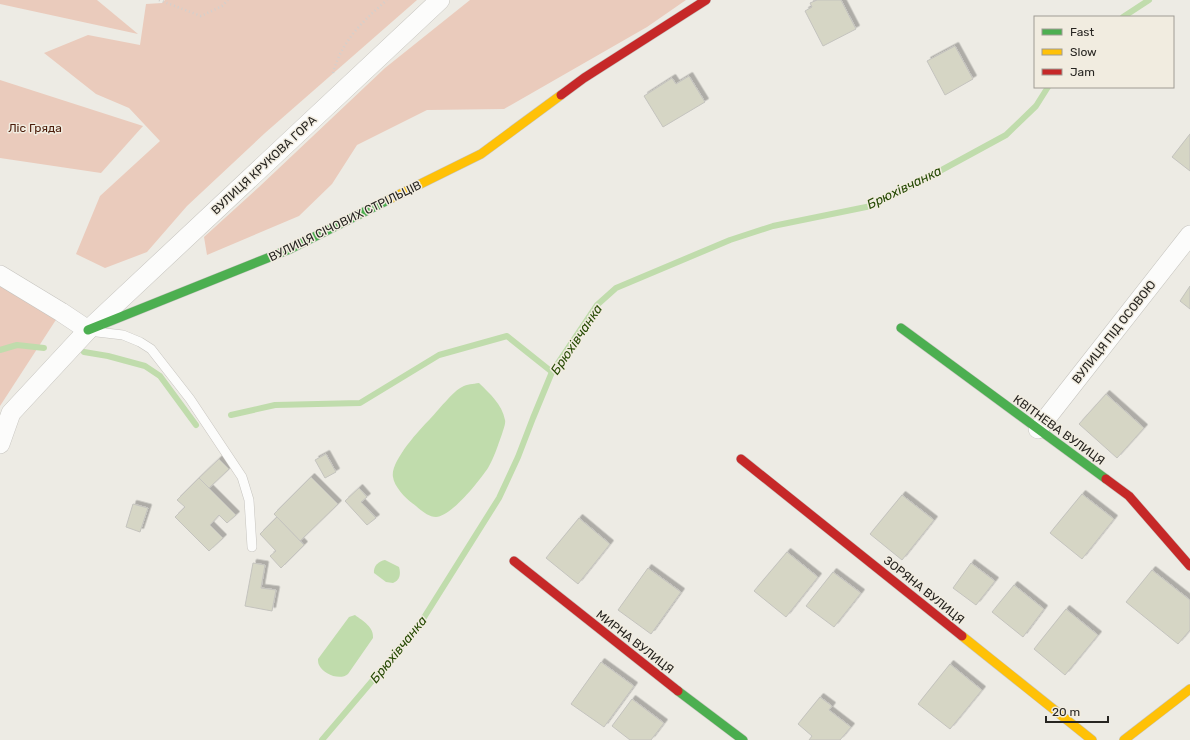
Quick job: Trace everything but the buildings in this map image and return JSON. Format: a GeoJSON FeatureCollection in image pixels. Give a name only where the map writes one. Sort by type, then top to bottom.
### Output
{"type":"FeatureCollection","features":[{"type":"Feature","properties":{"kind":"street","name":"ВУЛИЦЯ КРУКОВА ГОРА"},"geometry":{"type":"LineString","coordinates":[[88,330],[440,0]]}},
{"type":"Feature","properties":{"kind":"street","name":"ВУЛИЦЯ СІЧОВИХ СТРІЛЬЦІВ"},"geometry":{"type":"LineString","coordinates":[[0,444],[11,413],[88,330],[290,249],[481,154],[584,78],[706,0]]}},
{"type":"Feature","properties":{"kind":"street","name":"ВУЛИЦЯ ПІД ОСОВОЮ"},"geometry":{"type":"LineString","coordinates":[[1038,429],[1190,235]]}},
{"type":"Feature","properties":{"kind":"street"},"geometry":{"type":"LineString","coordinates":[[0,275],[88,330]]}},
{"type":"Feature","properties":{"kind":"street","name":"КВІТНЕВА ВУЛИЦЯ"},"geometry":{"type":"LineString","coordinates":[[901,328],[1129,496],[1190,566]]}},
{"type":"Feature","properties":{"kind":"street","name":"ЗОРЯНА ВУЛИЦЯ"},"geometry":{"type":"LineString","coordinates":[[741,459],[1092,740]]}},
{"type":"Feature","properties":{"kind":"street","name":"МИРНА ВУЛИЦЯ"},"geometry":{"type":"LineString","coordinates":[[514,561],[648,668],[743,740]]}},
{"type":"Feature","properties":{"kind":"street"},"geometry":{"type":"LineString","coordinates":[[1124,740],[1190,689]]}},
{"type":"Feature","properties":{"kind":"lane"},"geometry":{"type":"LineString","coordinates":[[88,330],[123,335],[140,342],[151,349],[190,399],[242,477],[249,500],[252,547]]}},
{"type":"Feature","properties":{"kind":"path"},"geometry":{"type":"LineString","coordinates":[[159,0],[200,16],[222,6],[228,0]]}},
{"type":"Feature","properties":{"kind":"path"},"geometry":{"type":"LineString","coordinates":[[333,74],[336,61],[348,39],[367,18],[387,0]]}},
{"type":"Feature","properties":{"kind":"green space"},"geometry":{"type":"Polygon","coordinates":[[[0,0],[97,0],[138,34],[0,4],[0,0]]]}},
{"type":"Feature","properties":{"kind":"green space"},"geometry":{"type":"Polygon","coordinates":[[[165,0],[417,0],[265,133],[187,206],[147,252],[105,268],[76,254],[100,196],[160,141],[129,108],[96,94],[44,53],[88,35],[140,45],[146,4],[162,3],[165,0]]]}},
{"type":"Feature","properties":{"kind":"green space"},"geometry":{"type":"Polygon","coordinates":[[[470,0],[686,0],[647,27],[504,109],[427,110],[357,145],[332,184],[299,216],[207,255],[204,237],[385,68],[470,0]]]}},
{"type":"Feature","properties":{"kind":"green space","name":"Ліс Гряда"},"geometry":{"type":"Polygon","coordinates":[[[0,80],[143,126],[101,173],[0,158],[0,80]]]}},
{"type":"Feature","properties":{"kind":"green space"},"geometry":{"type":"Polygon","coordinates":[[[0,280],[61,312],[0,406],[0,280]]]}},
{"type":"Feature","properties":{"kind":"shaded area"},"geometry":{"type":"Polygon","coordinates":[[[479,383],[498,404],[505,420],[496,451],[484,474],[465,497],[450,511],[436,517],[429,516],[409,501],[398,488],[393,477],[393,471],[396,463],[406,446],[458,389],[470,384],[479,383]]]}},
{"type":"Feature","properties":{"kind":"shaded area"},"geometry":{"type":"Polygon","coordinates":[[[385,560],[399,567],[399,576],[393,583],[386,582],[374,573],[374,568],[377,564],[385,560]]]}},
{"type":"Feature","properties":{"kind":"shaded area"},"geometry":{"type":"Polygon","coordinates":[[[355,615],[370,627],[373,638],[348,674],[341,677],[332,676],[321,668],[318,659],[349,617],[355,615]]]}},
{"type":"Feature","properties":{"kind":"waterway","name":"Брюхівчанка"},"geometry":{"type":"LineString","coordinates":[[1125,16],[1149,0]]}},
{"type":"Feature","properties":{"kind":"waterway","name":"Брюхівчанка"},"geometry":{"type":"LineString","coordinates":[[322,740],[418,627],[499,498],[518,457],[552,372],[597,305],[616,288],[730,240],[773,226],[871,206],[1006,135],[1036,106],[1047,88]]}},
{"type":"Feature","properties":{"kind":"waterway"},"geometry":{"type":"LineString","coordinates":[[231,415],[275,405],[360,403],[439,355],[507,336],[552,372]]}},
{"type":"Feature","properties":{"kind":"waterway"},"geometry":{"type":"LineString","coordinates":[[0,350],[17,345],[44,348]]}},
{"type":"Feature","properties":{"kind":"waterway"},"geometry":{"type":"LineString","coordinates":[[84,352],[108,356],[145,366],[160,376],[196,425]]}},
{"type":"Feature","properties":{"kind":"traffic: fast"},"geometry":{"type":"LineString","coordinates":[[88,330],[290,249],[390,199]]}},
{"type":"Feature","properties":{"kind":"traffic: fast"},"geometry":{"type":"LineString","coordinates":[[901,328],[1106,479]]}},
{"type":"Feature","properties":{"kind":"traffic: fast"},"geometry":{"type":"LineString","coordinates":[[678,691],[743,740]]}},
{"type":"Feature","properties":{"kind":"traffic: slow"},"geometry":{"type":"LineString","coordinates":[[390,199],[481,154],[561,95]]}},
{"type":"Feature","properties":{"kind":"traffic: slow"},"geometry":{"type":"LineString","coordinates":[[962,636],[1092,740]]}},
{"type":"Feature","properties":{"kind":"traffic: slow"},"geometry":{"type":"LineString","coordinates":[[1124,740],[1190,689]]}},
{"type":"Feature","properties":{"kind":"traffic: jam"},"geometry":{"type":"LineString","coordinates":[[561,95],[584,78],[706,0]]}},
{"type":"Feature","properties":{"kind":"traffic: jam"},"geometry":{"type":"LineString","coordinates":[[741,459],[962,636]]}},
{"type":"Feature","properties":{"kind":"traffic: jam"},"geometry":{"type":"LineString","coordinates":[[1106,479],[1129,496],[1190,566]]}},
{"type":"Feature","properties":{"kind":"traffic: jam"},"geometry":{"type":"LineString","coordinates":[[514,561],[678,691]]}}]}
